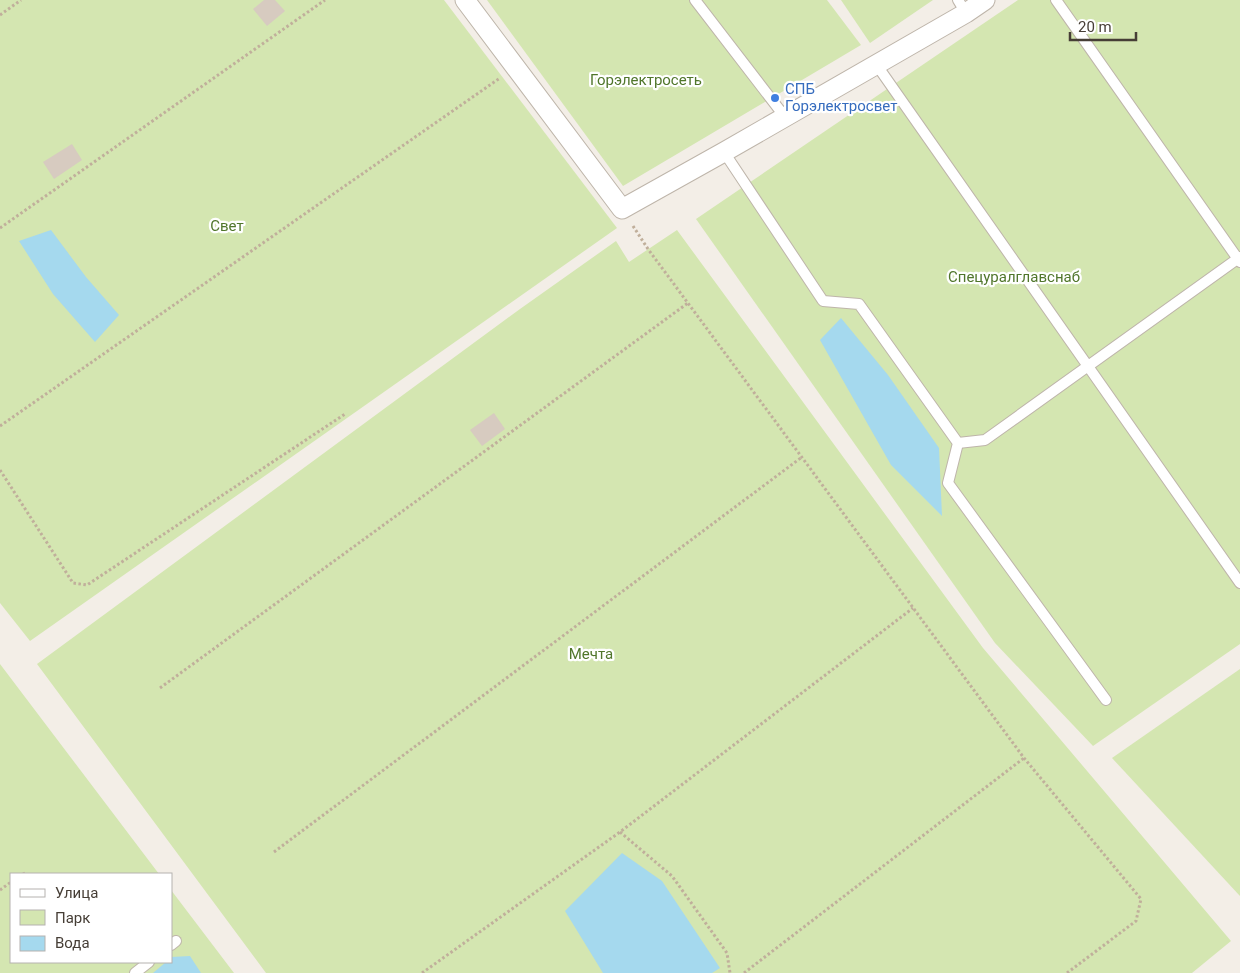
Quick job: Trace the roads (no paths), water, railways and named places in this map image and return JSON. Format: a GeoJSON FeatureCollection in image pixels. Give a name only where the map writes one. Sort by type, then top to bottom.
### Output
{"type":"FeatureCollection","features":[{"type":"Feature","properties":{"kind":"street"},"geometry":{"type":"LineString","coordinates":[[465,0],[622,209],[876,64],[962,6],[985,0]]}},
{"type":"Feature","properties":{"kind":"lane"},"geometry":{"type":"LineString","coordinates":[[695,0],[785,117]]}},
{"type":"Feature","properties":{"kind":"lane"},"geometry":{"type":"LineString","coordinates":[[958,443],[985,440],[1239,260],[1056,0]]}},
{"type":"Feature","properties":{"kind":"lane"},"geometry":{"type":"LineString","coordinates":[[876,64],[1240,583]]}},
{"type":"Feature","properties":{"kind":"lane"},"geometry":{"type":"LineString","coordinates":[[724,152],[823,301],[859,304],[958,443],[948,483],[1106,700]]}},
{"type":"Feature","properties":{"kind":"lane"},"geometry":{"type":"LineString","coordinates":[[135,973],[148,963]]}},
{"type":"Feature","properties":{"kind":"water"},"geometry":{"type":"Polygon","coordinates":[[[51,230],[86,277],[119,315],[95,342],[53,294],[19,241],[51,230]]]}},
{"type":"Feature","properties":{"kind":"water"},"geometry":{"type":"Polygon","coordinates":[[[841,318],[888,375],[939,448],[942,516],[891,465],[820,340],[841,318]]]}},
{"type":"Feature","properties":{"kind":"water"},"geometry":{"type":"Polygon","coordinates":[[[622,853],[662,881],[720,968],[712,973],[603,973],[565,911],[622,853]]]}},
{"type":"Feature","properties":{"kind":"water"},"geometry":{"type":"Polygon","coordinates":[[[190,956],[201,973],[153,973],[165,963],[172,963],[172,957],[190,956]]]}},
{"type":"Feature","properties":{"kind":"place","name":"СПБ Горэлектросвет"},"geometry":{"type":"Point","coordinates":[775,98]}},
{"type":"Feature","properties":{"kind":"park label","name":"Горэлектросеть"},"geometry":{"type":"Point","coordinates":[646,80]}},
{"type":"Feature","properties":{"kind":"park label","name":"Свет"},"geometry":{"type":"Point","coordinates":[227,226]}},
{"type":"Feature","properties":{"kind":"park label","name":"Спецуралглавснаб"},"geometry":{"type":"Point","coordinates":[1014,277]}},
{"type":"Feature","properties":{"kind":"park label","name":"Мечта"},"geometry":{"type":"Point","coordinates":[591,654]}}]}
